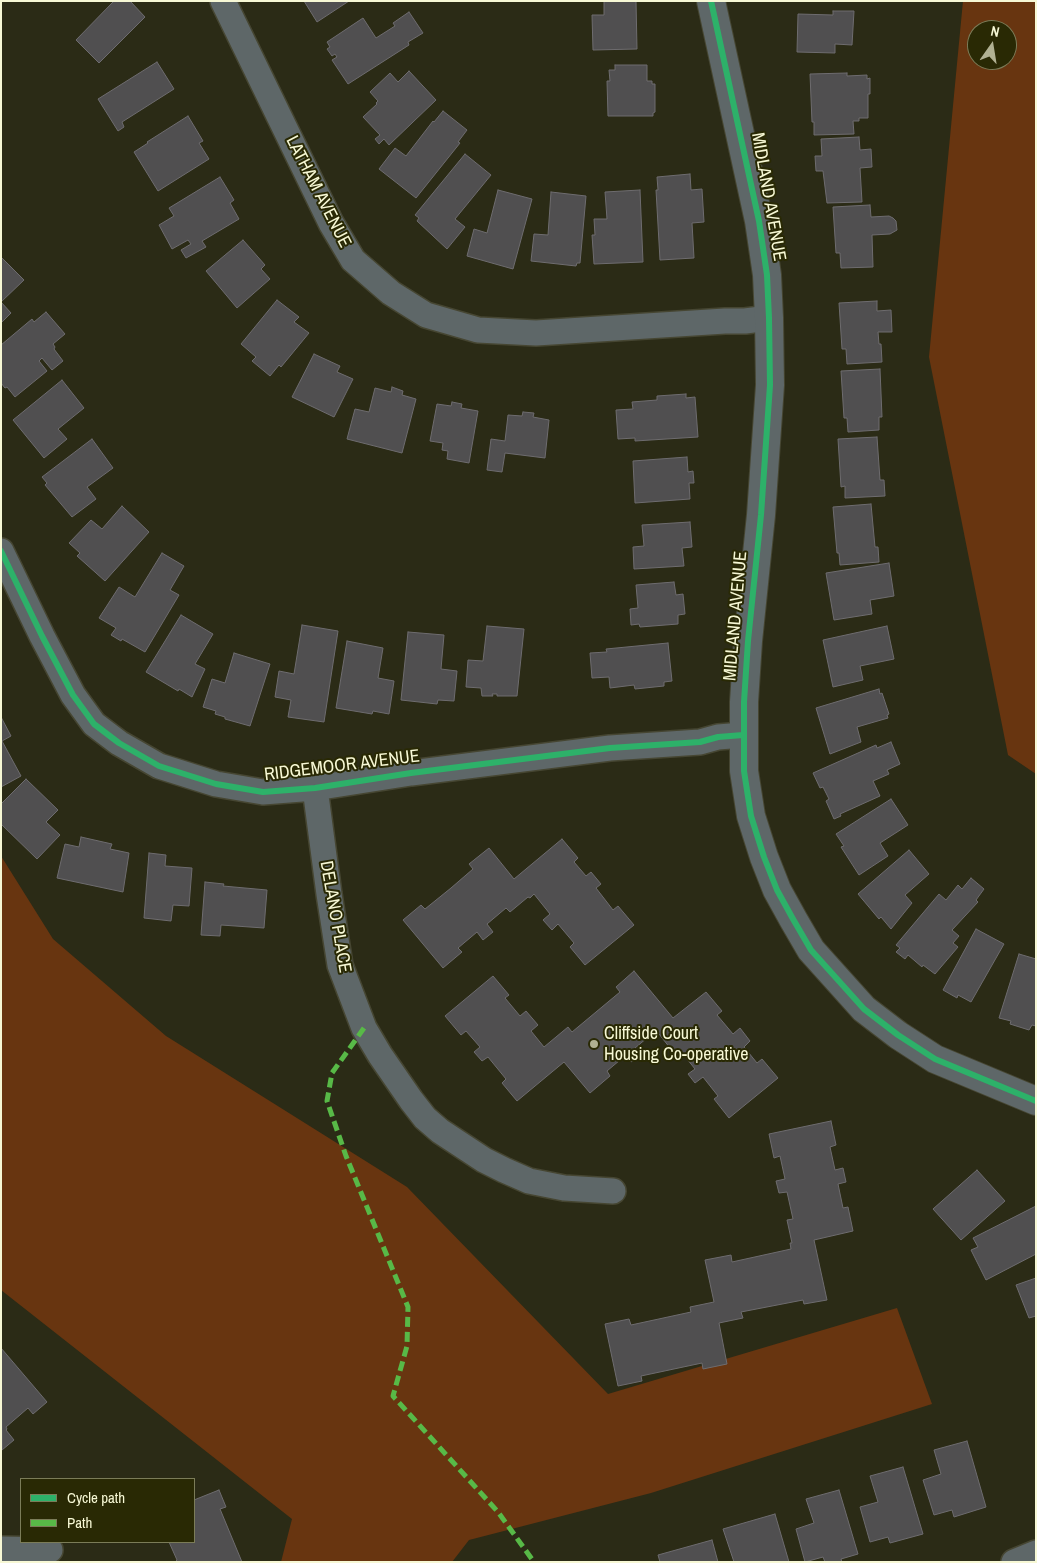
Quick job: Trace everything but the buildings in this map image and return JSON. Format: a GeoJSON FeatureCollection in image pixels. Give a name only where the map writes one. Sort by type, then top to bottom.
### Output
{"type":"FeatureCollection","features":[{"type":"Feature","properties":{"kind":"street","name":"LATHAM AVENUE"},"geometry":{"type":"LineString","coordinates":[[223,1],[331,223],[353,260],[391,293],[426,315],[478,330],[536,333],[769,318]]}},
{"type":"Feature","properties":{"kind":"street","name":"MIDLAND AVENUE"},"geometry":{"type":"LineString","coordinates":[[711,1],[759,221],[767,275],[770,385],[761,514],[748,641],[743,735],[744,771],[751,816],[777,890],[811,950],[864,1009],[898,1035],[935,1059],[1036,1102]]}},
{"type":"Feature","properties":{"kind":"street","name":"RIDGEMOOR AVENUE"},"geometry":{"type":"LineString","coordinates":[[1,550],[42,636],[73,695],[94,724],[119,743],[159,766],[216,784],[263,792],[315,788],[411,773],[601,749],[700,742],[718,737],[743,735]]}},
{"type":"Feature","properties":{"kind":"street","name":"DELANO PLACE"},"geometry":{"type":"LineString","coordinates":[[315,788],[340,965],[364,1028],[380,1056],[411,1100],[425,1118],[440,1131],[484,1160],[504,1170],[529,1181],[564,1188],[613,1191]]}},
{"type":"Feature","properties":{"kind":"street"},"geometry":{"type":"LineString","coordinates":[[1,1549],[50,1550]]}},
{"type":"Feature","properties":{"kind":"street"},"geometry":{"type":"LineString","coordinates":[[1014,1562],[1036,1553]]}},
{"type":"Feature","properties":{"kind":"shaded area"},"geometry":{"type":"Polygon","coordinates":[[[963,1],[1036,1],[1036,774],[1008,755],[929,357],[963,1]]]}},
{"type":"Feature","properties":{"kind":"shaded area"},"geometry":{"type":"Polygon","coordinates":[[[1,856],[53,939],[166,1036],[407,1187],[608,1394],[897,1308],[932,1404],[651,1493],[469,1540],[452,1562],[281,1562],[292,1519],[1,1290],[1,856]]]}},
{"type":"Feature","properties":{"kind":"marked path"},"geometry":{"type":"LineString","coordinates":[[364,1028],[332,1073],[327,1101],[346,1156],[408,1307],[407,1346],[393,1396],[498,1512],[534,1562]]}},
{"type":"Feature","properties":{"kind":"cycle path"},"geometry":{"type":"LineString","coordinates":[[711,1],[759,221],[767,275],[770,385],[761,515],[748,641],[744,702],[744,771],[751,816],[777,890],[811,950],[864,1009],[898,1035],[935,1059],[1036,1101]]}},
{"type":"Feature","properties":{"kind":"cycle path"},"geometry":{"type":"LineString","coordinates":[[1,551],[73,695],[94,724],[119,743],[159,766],[216,784],[263,792],[315,788],[411,773],[610,748],[700,742],[718,737],[743,735]]}},
{"type":"Feature","properties":{"kind":"place","name":"Cliffside Court Housing Co-operative"},"geometry":{"type":"Point","coordinates":[594,1044]}}]}
